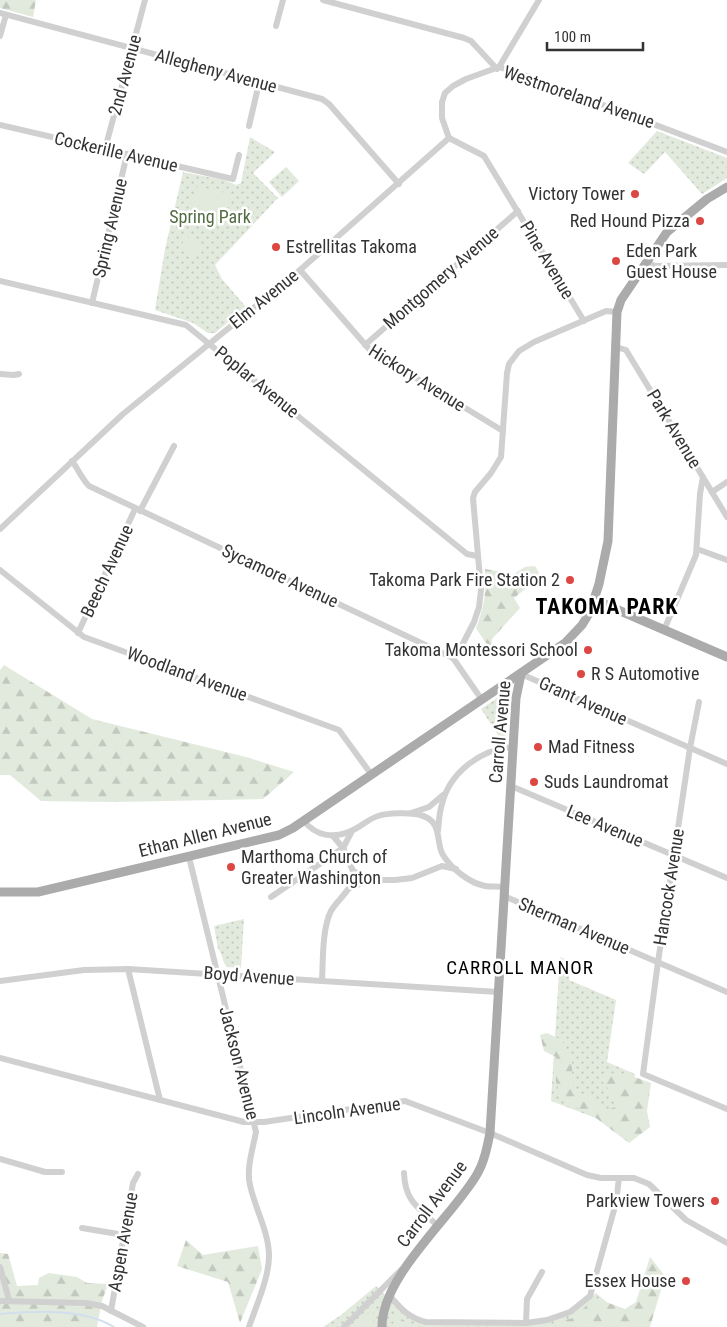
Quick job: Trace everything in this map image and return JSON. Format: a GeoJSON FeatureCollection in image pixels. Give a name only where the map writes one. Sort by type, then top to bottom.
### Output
{"type":"FeatureCollection","features":[{"type":"Feature","properties":{"kind":"main road","name":"Carroll Avenue"},"geometry":{"type":"LineString","coordinates":[[382,1327],[382,1319],[390,1296],[405,1266],[459,1201],[477,1175],[486,1155],[490,1133],[516,698],[521,674],[565,643],[582,625],[590,612],[594,600],[608,541],[617,312],[621,300],[646,261],[671,228],[707,199],[727,187]]}},
{"type":"Feature","properties":{"kind":"main road"},"geometry":{"type":"LineString","coordinates":[[594,600],[727,657]]}},
{"type":"Feature","properties":{"kind":"main road","name":"Ethan Allen Avenue"},"geometry":{"type":"LineString","coordinates":[[0,892],[38,892],[279,835],[304,821],[521,674]]}},
{"type":"Feature","properties":{"kind":"street","name":"2nd Avenue"},"geometry":{"type":"LineString","coordinates":[[105,149],[145,0]]}},
{"type":"Feature","properties":{"kind":"street"},"geometry":{"type":"LineString","coordinates":[[276,26],[282,0]]}},
{"type":"Feature","properties":{"kind":"street","name":"Westmoreland Avenue"},"geometry":{"type":"LineString","coordinates":[[323,0],[464,38],[471,41],[498,68],[521,74],[727,152]]}},
{"type":"Feature","properties":{"kind":"street"},"geometry":{"type":"LineString","coordinates":[[450,138],[442,118],[442,102],[445,93],[466,79],[498,68],[539,0]]}},
{"type":"Feature","properties":{"kind":"street","name":"Allegheny Avenue"},"geometry":{"type":"LineString","coordinates":[[3,14],[322,99],[329,104],[399,184]]}},
{"type":"Feature","properties":{"kind":"street"},"geometry":{"type":"LineString","coordinates":[[0,36],[3,14]]}},
{"type":"Feature","properties":{"kind":"street"},"geometry":{"type":"LineString","coordinates":[[249,126],[259,83]]}},
{"type":"Feature","properties":{"kind":"street","name":"Cockerille Avenue"},"geometry":{"type":"LineString","coordinates":[[0,125],[232,179],[239,155]]}},
{"type":"Feature","properties":{"kind":"street","name":"Elm Avenue"},"geometry":{"type":"LineString","coordinates":[[0,529],[123,414],[300,270],[450,138]]}},
{"type":"Feature","properties":{"kind":"street","name":"Pine Avenue"},"geometry":{"type":"LineString","coordinates":[[450,138],[484,156],[584,321]]}},
{"type":"Feature","properties":{"kind":"street","name":"Spring Avenue"},"geometry":{"type":"LineString","coordinates":[[92,302],[127,154]]}},
{"type":"Feature","properties":{"kind":"street","name":"Montgomery Avenue"},"geometry":{"type":"LineString","coordinates":[[365,345],[518,211]]}},
{"type":"Feature","properties":{"kind":"street"},"geometry":{"type":"LineString","coordinates":[[646,261],[655,266],[727,265]]}},
{"type":"Feature","properties":{"kind":"street","name":"Hickory Avenue"},"geometry":{"type":"LineString","coordinates":[[300,270],[370,350],[503,431]]}},
{"type":"Feature","properties":{"kind":"street","name":"Poplar Avenue"},"geometry":{"type":"LineString","coordinates":[[0,281],[186,325],[467,554],[477,556]]}},
{"type":"Feature","properties":{"kind":"street"},"geometry":{"type":"LineString","coordinates":[[482,700],[453,658],[458,653],[474,622],[479,607],[481,590],[473,498],[475,492],[491,473],[500,457],[507,373],[510,364],[519,351],[534,342],[606,311],[617,312]]}},
{"type":"Feature","properties":{"kind":"street","name":"Park Avenue"},"geometry":{"type":"LineString","coordinates":[[616,347],[626,350],[727,517]]}},
{"type":"Feature","properties":{"kind":"street"},"geometry":{"type":"LineString","coordinates":[[0,374],[14,376],[19,374]]}},
{"type":"Feature","properties":{"kind":"street","name":"Beech Avenue"},"geometry":{"type":"LineString","coordinates":[[78,633],[138,510],[174,446]]}},
{"type":"Feature","properties":{"kind":"street","name":"Sycamore Avenue"},"geometry":{"type":"LineString","coordinates":[[72,461],[89,486],[453,658]]}},
{"type":"Feature","properties":{"kind":"street"},"geometry":{"type":"LineString","coordinates":[[664,630],[696,555],[703,477]]}},
{"type":"Feature","properties":{"kind":"street"},"geometry":{"type":"LineString","coordinates":[[712,492],[727,482]]}},
{"type":"Feature","properties":{"kind":"street"},"geometry":{"type":"LineString","coordinates":[[697,548],[727,560]]}},
{"type":"Feature","properties":{"kind":"street","name":"Woodland Avenue"},"geometry":{"type":"LineString","coordinates":[[0,570],[84,637],[339,730],[371,774]]}},
{"type":"Feature","properties":{"kind":"street","name":"Grant Avenue"},"geometry":{"type":"LineString","coordinates":[[521,674],[727,764]]}},
{"type":"Feature","properties":{"kind":"street","name":"Hancock Avenue"},"geometry":{"type":"LineString","coordinates":[[699,702],[690,748],[643,1074],[727,1109]]}},
{"type":"Feature","properties":{"kind":"street"},"geometry":{"type":"LineString","coordinates":[[428,870],[438,862],[442,854],[438,831],[441,805],[456,776],[469,764],[487,752],[498,748],[513,747]]}},
{"type":"Feature","properties":{"kind":"street","name":"Lee Avenue"},"geometry":{"type":"LineString","coordinates":[[511,786],[727,878]]}},
{"type":"Feature","properties":{"kind":"street"},"geometry":{"type":"LineString","coordinates":[[304,821],[310,829],[333,836],[352,831],[378,816],[410,813],[430,807],[446,793]]}},
{"type":"Feature","properties":{"kind":"street"},"geometry":{"type":"LineString","coordinates":[[410,813],[421,815],[430,821],[438,831]]}},
{"type":"Feature","properties":{"kind":"street"},"geometry":{"type":"LineString","coordinates":[[271,898],[344,850],[352,831]]}},
{"type":"Feature","properties":{"kind":"street"},"geometry":{"type":"LineString","coordinates":[[322,981],[325,936],[331,912],[350,888],[354,877],[344,850],[333,836]]}},
{"type":"Feature","properties":{"kind":"street","name":"Sherman Avenue"},"geometry":{"type":"LineString","coordinates":[[442,854],[466,877],[484,886],[504,892],[727,992]]}},
{"type":"Feature","properties":{"kind":"street","name":"Jackson Avenue"},"geometry":{"type":"LineString","coordinates":[[189,857],[256,1132],[249,1184],[268,1244],[269,1258],[268,1270],[249,1327]]}},
{"type":"Feature","properties":{"kind":"street"},"geometry":{"type":"LineString","coordinates":[[350,888],[364,882],[412,878],[442,866],[456,869]]}},
{"type":"Feature","properties":{"kind":"street"},"geometry":{"type":"LineString","coordinates":[[353,871],[379,880]]}},
{"type":"Feature","properties":{"kind":"street","name":"Boyd Avenue"},"geometry":{"type":"LineString","coordinates":[[0,980],[84,970],[128,970],[498,992]]}},
{"type":"Feature","properties":{"kind":"street"},"geometry":{"type":"LineString","coordinates":[[128,970],[160,1100]]}},
{"type":"Feature","properties":{"kind":"street","name":"Lincoln Avenue"},"geometry":{"type":"LineString","coordinates":[[0,1058],[244,1122],[264,1122],[405,1101],[490,1133],[587,1175],[601,1178],[634,1178],[649,1184],[686,1220],[727,1243]]}},
{"type":"Feature","properties":{"kind":"street"},"geometry":{"type":"LineString","coordinates":[[0,1159],[45,1172],[62,1172]]}},
{"type":"Feature","properties":{"kind":"street"},"geometry":{"type":"LineString","coordinates":[[404,1173],[405,1186],[409,1198],[438,1226]]}},
{"type":"Feature","properties":{"kind":"street","name":"Aspen Avenue"},"geometry":{"type":"LineString","coordinates":[[111,1311],[133,1183],[138,1174]]}},
{"type":"Feature","properties":{"kind":"street"},"geometry":{"type":"LineString","coordinates":[[390,1296],[405,1313],[416,1320],[426,1322],[526,1323],[548,1320],[570,1312],[590,1296],[616,1203],[618,1178]]}},
{"type":"Feature","properties":{"kind":"street"},"geometry":{"type":"LineString","coordinates":[[82,1228],[124,1235]]}},
{"type":"Feature","properties":{"kind":"street"},"geometry":{"type":"LineString","coordinates":[[344,1327],[405,1266]]}},
{"type":"Feature","properties":{"kind":"street"},"geometry":{"type":"LineString","coordinates":[[0,1267],[9,1300]]}},
{"type":"Feature","properties":{"kind":"street"},"geometry":{"type":"LineString","coordinates":[[526,1323],[527,1299],[542,1272]]}},
{"type":"Feature","properties":{"kind":"street"},"geometry":{"type":"LineString","coordinates":[[0,1301],[86,1303],[102,1306],[143,1327]]}},
{"type":"Feature","properties":{"kind":"green space"},"geometry":{"type":"Polygon","coordinates":[[[0,0],[36,0],[33,17],[0,8],[0,0]]]}},
{"type":"Feature","properties":{"kind":"green space"},"geometry":{"type":"Polygon","coordinates":[[[657,131],[727,158],[727,178],[702,194],[665,152],[644,174],[628,163],[657,131]]]}},
{"type":"Feature","properties":{"kind":"green space","name":"Spring Park"},"geometry":{"type":"Polygon","coordinates":[[[250,137],[275,152],[253,173],[278,198],[215,265],[222,279],[246,307],[215,333],[208,333],[193,323],[155,310],[165,249],[183,172],[224,180],[236,185],[241,183],[250,137]]]}},
{"type":"Feature","properties":{"kind":"green space"},"geometry":{"type":"Polygon","coordinates":[[[286,167],[299,181],[282,197],[269,182],[286,167]]]}},
{"type":"Feature","properties":{"kind":"green space"},"geometry":{"type":"Polygon","coordinates":[[[198,186],[230,194],[233,200],[213,228],[199,222],[192,212],[192,200],[198,186]]]}},
{"type":"Feature","properties":{"kind":"green space"},"geometry":{"type":"Polygon","coordinates":[[[186,236],[203,245],[197,257],[180,248],[186,236]]]}},
{"type":"Feature","properties":{"kind":"green space"},"geometry":{"type":"Polygon","coordinates":[[[535,566],[542,578],[514,598],[520,608],[492,639],[491,647],[487,645],[476,628],[484,599],[485,569],[514,574],[525,567],[535,566]]]}},
{"type":"Feature","properties":{"kind":"green space"},"geometry":{"type":"Polygon","coordinates":[[[4,665],[92,719],[246,757],[294,772],[263,799],[114,802],[41,801],[10,775],[0,775],[0,670],[4,665]]]}},
{"type":"Feature","properties":{"kind":"green space"},"geometry":{"type":"Polygon","coordinates":[[[500,696],[503,696],[506,700],[504,715],[505,740],[502,741],[481,709],[500,696]]]}},
{"type":"Feature","properties":{"kind":"green space"},"geometry":{"type":"Polygon","coordinates":[[[244,919],[241,968],[227,967],[218,949],[214,926],[244,919]]]}},
{"type":"Feature","properties":{"kind":"green space"},"geometry":{"type":"Polygon","coordinates":[[[560,957],[570,961],[569,980],[616,1000],[607,1062],[635,1074],[627,1130],[551,1101],[560,957]]]}},
{"type":"Feature","properties":{"kind":"green space"},"geometry":{"type":"Polygon","coordinates":[[[547,1033],[562,1040],[567,1053],[572,1059],[572,1077],[576,1093],[591,1098],[596,1102],[600,1110],[615,1107],[613,1095],[599,1077],[606,1074],[619,1073],[651,1083],[647,1111],[650,1127],[629,1143],[592,1115],[563,1101],[556,1082],[556,1057],[544,1051],[540,1035],[547,1033]]]}},
{"type":"Feature","properties":{"kind":"green space"},"geometry":{"type":"Polygon","coordinates":[[[186,1240],[203,1255],[258,1246],[262,1269],[240,1323],[228,1282],[177,1266],[186,1240]]]}},
{"type":"Feature","properties":{"kind":"green space"},"geometry":{"type":"Polygon","coordinates":[[[0,1253],[8,1254],[17,1286],[38,1285],[39,1278],[49,1273],[77,1277],[87,1283],[108,1284],[102,1301],[97,1327],[0,1327],[0,1253]]]}},
{"type":"Feature","properties":{"kind":"green space"},"geometry":{"type":"Polygon","coordinates":[[[650,1257],[665,1276],[650,1327],[474,1327],[545,1326],[573,1318],[595,1298],[625,1309],[636,1302],[650,1257]]]}},
{"type":"Feature","properties":{"kind":"green space"},"geometry":{"type":"Polygon","coordinates":[[[376,1286],[407,1317],[425,1322],[544,1323],[573,1312],[596,1293],[636,1327],[323,1327],[341,1315],[376,1286]]]}},
{"type":"Feature","properties":{"kind":"green space"},"geometry":{"type":"Polygon","coordinates":[[[373,1306],[374,1327],[349,1327],[350,1326],[373,1306]]]}},
{"type":"Feature","properties":{"kind":"green space"},"geometry":{"type":"Polygon","coordinates":[[[394,1312],[408,1324],[467,1327],[393,1327],[394,1312]]]}},
{"type":"Feature","properties":{"kind":"waterway"},"geometry":{"type":"LineString","coordinates":[[0,1314],[59,1312],[88,1317],[114,1327]]}},
{"type":"Feature","properties":{"kind":"place","name":"Victory Tower"},"geometry":{"type":"Point","coordinates":[635,194]}},
{"type":"Feature","properties":{"kind":"place","name":"Red Hound Pizza"},"geometry":{"type":"Point","coordinates":[700,221]}},
{"type":"Feature","properties":{"kind":"place","name":"Estrellitas Takoma"},"geometry":{"type":"Point","coordinates":[276,247]}},
{"type":"Feature","properties":{"kind":"place","name":"Eden Park Guest House"},"geometry":{"type":"Point","coordinates":[616,261]}},
{"type":"Feature","properties":{"kind":"place","name":"Takoma Park Fire Station 2"},"geometry":{"type":"Point","coordinates":[570,580]}},
{"type":"Feature","properties":{"kind":"place","name":"Takoma Montessori School"},"geometry":{"type":"Point","coordinates":[588,650]}},
{"type":"Feature","properties":{"kind":"place","name":"R S Automotive"},"geometry":{"type":"Point","coordinates":[581,674]}},
{"type":"Feature","properties":{"kind":"place","name":"Mad Fitness"},"geometry":{"type":"Point","coordinates":[538,747]}},
{"type":"Feature","properties":{"kind":"place","name":"Suds Laundromat"},"geometry":{"type":"Point","coordinates":[534,782]}},
{"type":"Feature","properties":{"kind":"place","name":"Marthoma Church of Greater Washington"},"geometry":{"type":"Point","coordinates":[231,867]}},
{"type":"Feature","properties":{"kind":"place","name":"Parkview Towers"},"geometry":{"type":"Point","coordinates":[715,1201]}},
{"type":"Feature","properties":{"kind":"place","name":"Essex House"},"geometry":{"type":"Point","coordinates":[686,1281]}},
{"type":"Feature","properties":{"kind":"district","name":"TAKOMA PARK"},"geometry":{"type":"Point","coordinates":[607,606]}},
{"type":"Feature","properties":{"kind":"district","name":"CARROLL MANOR"},"geometry":{"type":"Point","coordinates":[520,967]}}]}
